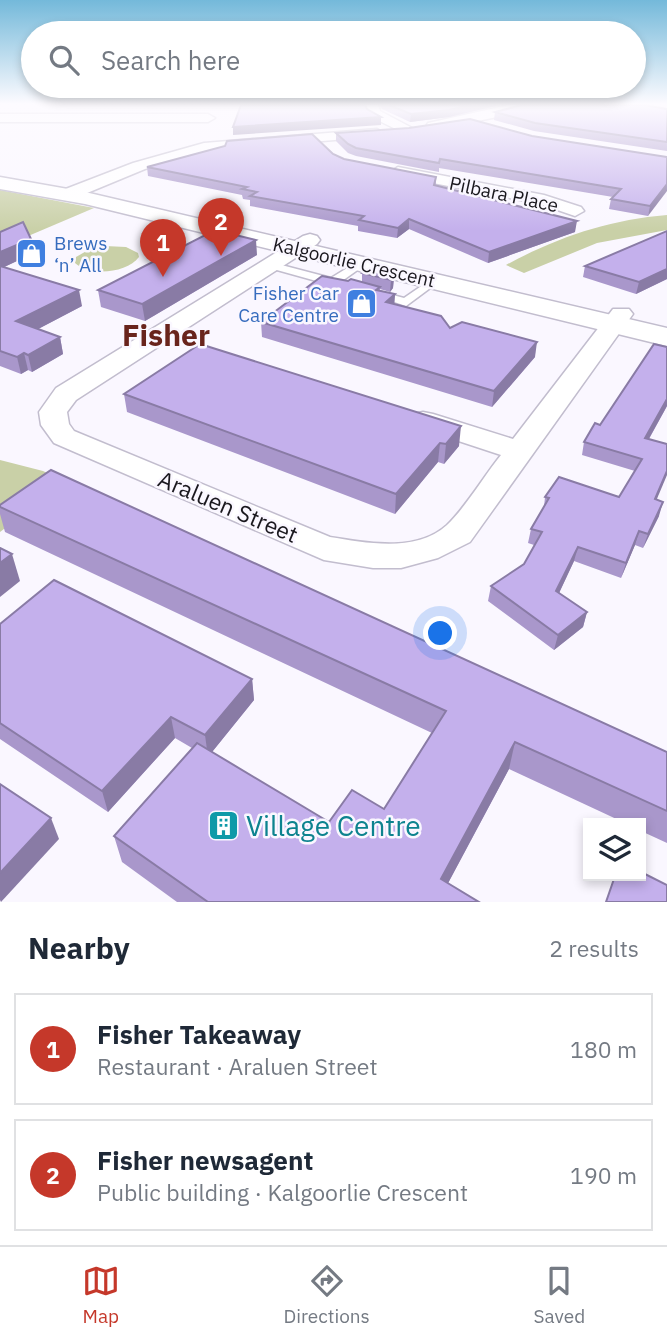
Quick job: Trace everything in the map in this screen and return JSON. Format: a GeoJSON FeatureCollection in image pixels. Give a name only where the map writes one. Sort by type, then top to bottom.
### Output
{"type":"FeatureCollection","features":[{"type":"Feature","properties":{"kind":"street"},"geometry":{"type":"LineString","coordinates":[[78,191],[179,153],[207,147]]}},
{"type":"Feature","properties":{"kind":"street"},"geometry":{"type":"LineString","coordinates":[[327,147],[333,153]]}},
{"type":"Feature","properties":{"kind":"street","name":"Pilbara Place"},"geometry":{"type":"LineString","coordinates":[[377,168],[544,200],[575,211]]}},
{"type":"Feature","properties":{"kind":"street","name":"Kalgoorlie Crescent"},"geometry":{"type":"LineString","coordinates":[[0,175],[78,191],[617,319],[667,337]]}},
{"type":"Feature","properties":{"kind":"street","name":"Kalgoorlie Crescent"},"geometry":{"type":"LineString","coordinates":[[0,183],[78,191]]}},
{"type":"Feature","properties":{"kind":"street","name":"Kalgoorlie Crescent"},"geometry":{"type":"LineString","coordinates":[[303,244],[349,280],[433,281],[617,319],[667,325]]}},
{"type":"Feature","properties":{"kind":"street","name":"Araluen Street"},"geometry":{"type":"LineString","coordinates":[[303,244],[66,394],[52,412],[55,425],[64,437],[324,548],[373,556],[401,556],[426,550],[458,534],[617,319]]}},
{"type":"Feature","properties":{"kind":"street"},"geometry":{"type":"LineString","coordinates":[[401,413],[519,451]]}},
{"type":"Feature","properties":{"kind":"lane"},"geometry":{"type":"LineString","coordinates":[[270,265],[349,280]]}},
{"type":"Feature","properties":{"kind":"green space"},"geometry":{"type":"Polygon","coordinates":[[[0,190],[94,208],[0,248],[0,190]]]}},
{"type":"Feature","properties":{"kind":"green space"},"geometry":{"type":"Polygon","coordinates":[[[667,215],[667,230],[597,243],[524,273],[506,265],[584,231],[624,221],[667,215]]]}},
{"type":"Feature","properties":{"kind":"green space"},"geometry":{"type":"Polygon","coordinates":[[[105,246],[126,247],[138,253],[139,257],[126,267],[108,271],[90,270],[75,263],[76,257],[90,249],[105,246]]]}},
{"type":"Feature","properties":{"kind":"green space"},"geometry":{"type":"Polygon","coordinates":[[[0,460],[43,471],[66,482],[0,532],[0,460]]]}},
{"type":"Feature","properties":{"kind":"building"},"geometry":{"type":"Polygon","coordinates":[[[221,147],[326,147],[344,159],[436,177],[434,185],[577,221],[489,252],[409,219],[398,228],[359,220],[364,216],[250,196],[257,192],[242,189],[247,187],[147,167],[221,147]]]}},
{"type":"Feature","properties":{"kind":"building"},"geometry":{"type":"Polygon","coordinates":[[[603,147],[667,157],[667,184],[650,206],[611,199],[621,189],[440,159],[439,163],[356,148],[603,147]]]}},
{"type":"Feature","properties":{"kind":"building"},"geometry":{"type":"Polygon","coordinates":[[[23,222],[31,239],[0,252],[0,232],[23,222]]]}},
{"type":"Feature","properties":{"kind":"building"},"geometry":{"type":"Polygon","coordinates":[[[215,230],[256,240],[142,304],[98,290],[215,230]]]}},
{"type":"Feature","properties":{"kind":"building"},"geometry":{"type":"Polygon","coordinates":[[[667,231],[667,269],[639,282],[585,266],[667,231]]]}},
{"type":"Feature","properties":{"kind":"building"},"geometry":{"type":"Polygon","coordinates":[[[0,266],[79,290],[16,321],[60,337],[28,355],[24,353],[17,357],[0,351],[0,266]]]}},
{"type":"Feature","properties":{"kind":"building"},"geometry":{"type":"Polygon","coordinates":[[[364,271],[394,277],[391,280],[362,273],[364,271]]]}},
{"type":"Feature","properties":{"kind":"building"},"geometry":{"type":"Polygon","coordinates":[[[322,276],[348,281],[351,279],[380,287],[376,290],[395,294],[386,302],[441,316],[450,328],[462,322],[537,342],[494,391],[261,322],[322,276]]]}},
{"type":"Feature","properties":{"kind":"building"},"geometry":{"type":"Polygon","coordinates":[[[200,344],[461,426],[446,444],[440,443],[396,494],[124,394],[200,344]]]}},
{"type":"Feature","properties":{"kind":"building"},"geometry":{"type":"Polygon","coordinates":[[[654,344],[667,347],[667,399],[645,438],[667,444],[667,471],[655,499],[663,502],[648,534],[639,531],[626,563],[578,547],[556,591],[587,612],[558,635],[491,586],[524,564],[542,532],[531,529],[549,498],[545,497],[559,477],[619,497],[642,459],[584,442],[595,423],[600,425],[654,344]]]}},
{"type":"Feature","properties":{"kind":"building"},"geometry":{"type":"Polygon","coordinates":[[[51,470],[667,752],[667,811],[515,742],[441,879],[479,902],[208,902],[114,836],[197,743],[329,822],[352,790],[384,809],[446,711],[0,507],[51,470]]]}},
{"type":"Feature","properties":{"kind":"building"},"geometry":{"type":"Polygon","coordinates":[[[0,548],[12,554],[0,563],[0,548]]]}},
{"type":"Feature","properties":{"kind":"building"},"geometry":{"type":"Polygon","coordinates":[[[54,580],[252,679],[205,735],[171,717],[102,791],[0,723],[0,624],[54,580]]]}},
{"type":"Feature","properties":{"kind":"building"},"geometry":{"type":"Polygon","coordinates":[[[0,784],[51,818],[0,873],[0,784]]]}},
{"type":"Feature","properties":{"kind":"building"},"geometry":{"type":"Polygon","coordinates":[[[646,874],[667,885],[667,902],[606,902],[613,881],[646,881],[646,874]]]}},
{"type":"Feature","properties":{"kind":"place","name":"Brews ‘n’ All"},"geometry":{"type":"Point","coordinates":[31,254]}},
{"type":"Feature","properties":{"kind":"place","name":"Fisher newsagent"},"geometry":{"type":"Point","coordinates":[221,256]}},
{"type":"Feature","properties":{"kind":"place","name":"Fisher Takeaway"},"geometry":{"type":"Point","coordinates":[163,277]}},
{"type":"Feature","properties":{"kind":"place","name":"Fisher Car Care Centre"},"geometry":{"type":"Point","coordinates":[362,304]}},
{"type":"Feature","properties":{"kind":"place","name":"Village Centre"},"geometry":{"type":"Point","coordinates":[223,826]}},
{"type":"Feature","properties":{"kind":"district","name":"Fisher"},"geometry":{"type":"Point","coordinates":[166,336]}}]}
